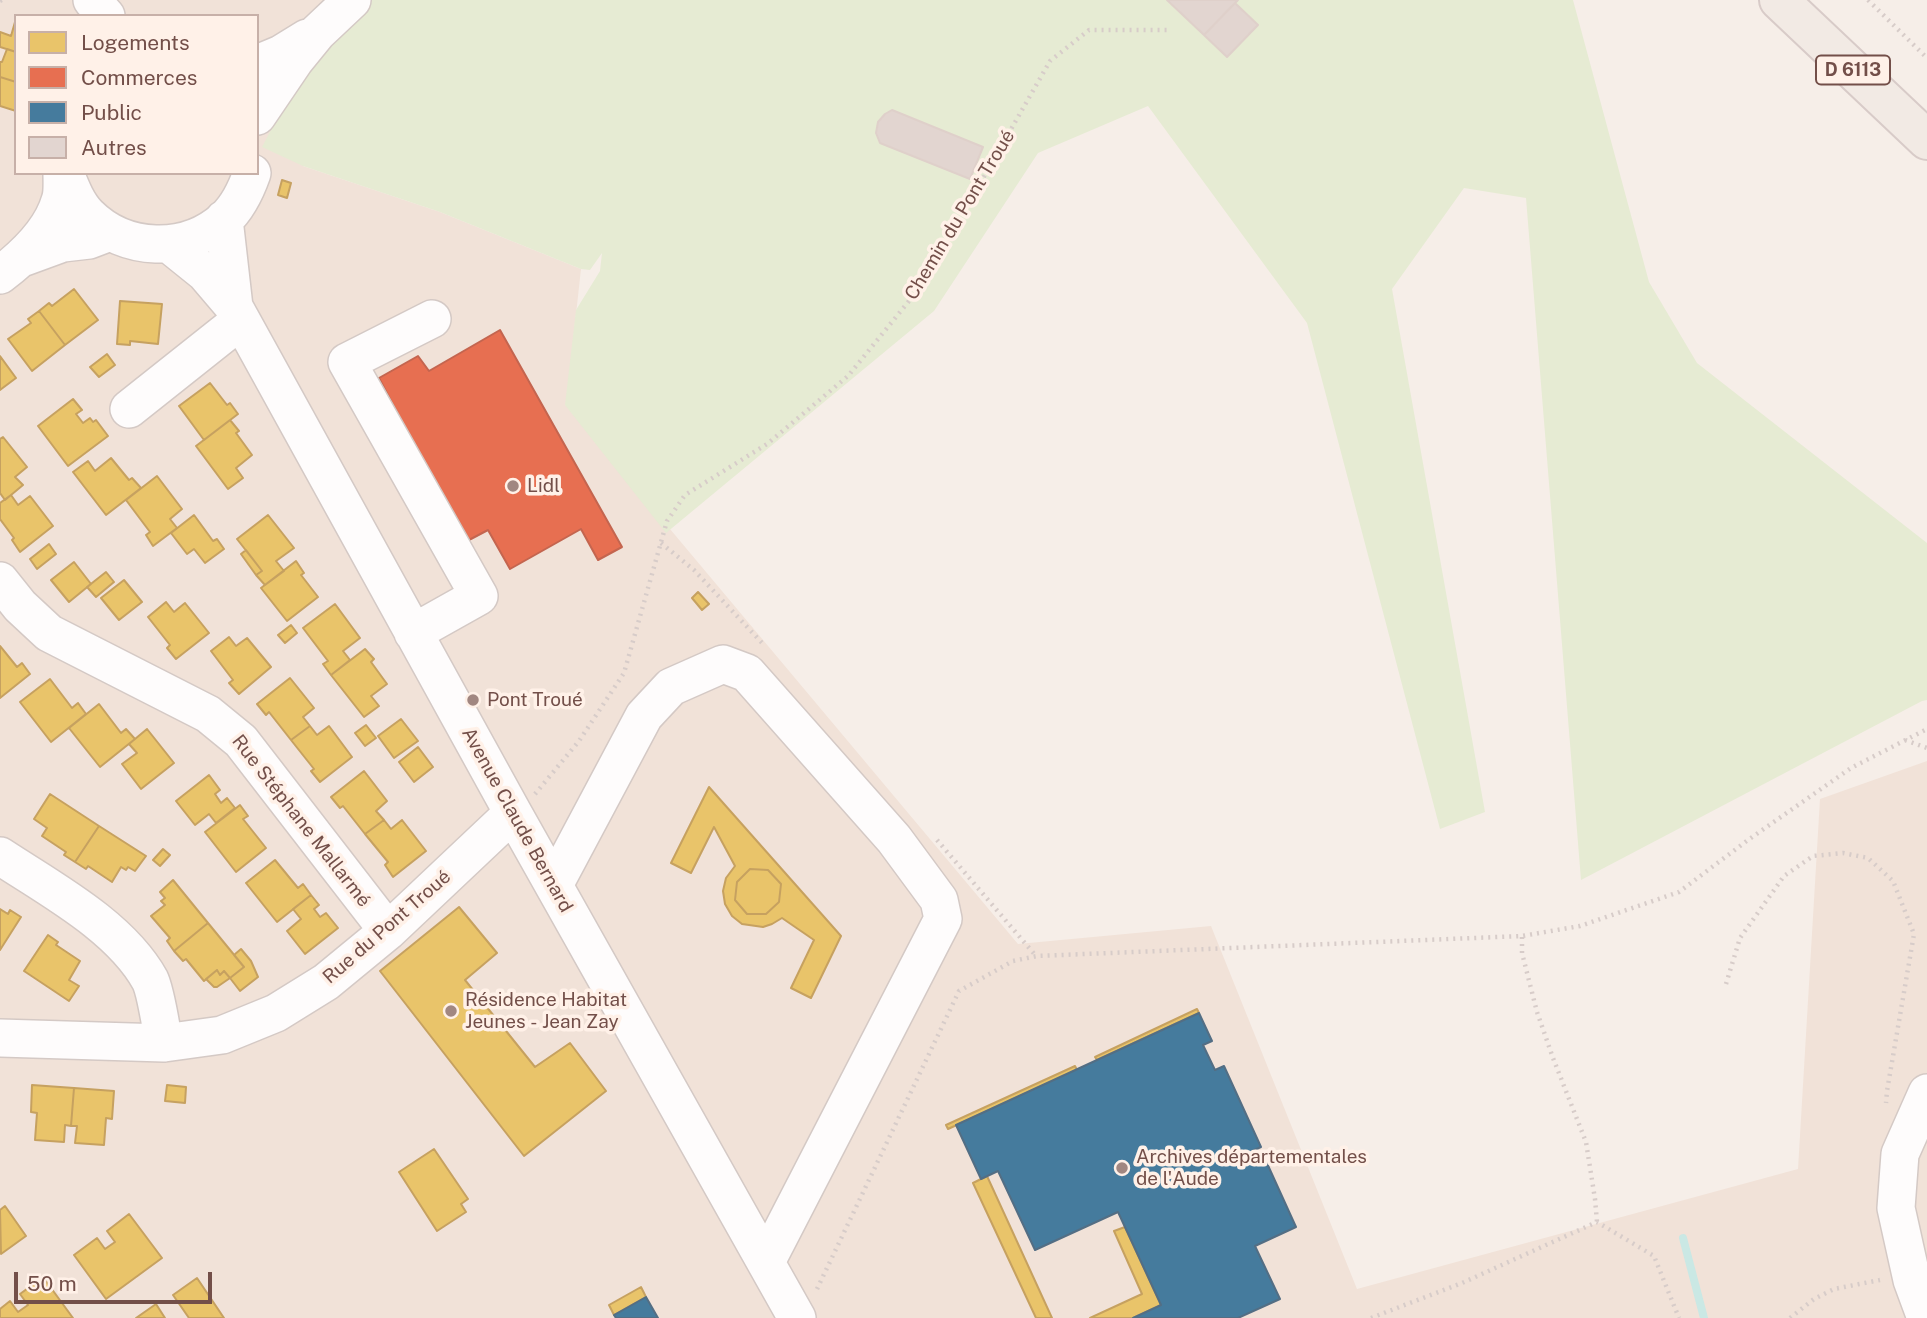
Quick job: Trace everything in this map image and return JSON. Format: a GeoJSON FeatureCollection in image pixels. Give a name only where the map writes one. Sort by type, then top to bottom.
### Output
{"type":"FeatureCollection","features":[{"type":"Feature","properties":{"kind":"main road","name":"D 6113"},"geometry":{"type":"LineString","coordinates":[[1779,0],[1927,140]]}},
{"type":"Feature","properties":{"kind":"street"},"geometry":{"type":"LineString","coordinates":[[92,0],[104,14]]}},
{"type":"Feature","properties":{"kind":"street"},"geometry":{"type":"LineString","coordinates":[[259,113],[317,33],[352,0]]}},
{"type":"Feature","properties":{"kind":"street"},"geometry":{"type":"LineString","coordinates":[[259,63],[317,33]]}},
{"type":"Feature","properties":{"kind":"street"},"geometry":{"type":"LineString","coordinates":[[11,266],[48,226],[61,200],[64,175]]}},
{"type":"Feature","properties":{"kind":"street"},"geometry":{"type":"LineString","coordinates":[[65,175],[72,192],[88,215],[110,232],[149,245],[169,244],[199,236],[225,219],[241,199],[251,175]]}},
{"type":"Feature","properties":{"kind":"street","name":"Avenue Claude Bernard"},"geometry":{"type":"LineString","coordinates":[[225,219],[238,313]]}},
{"type":"Feature","properties":{"kind":"street"},"geometry":{"type":"LineString","coordinates":[[11,266],[63,243],[89,240],[110,232]]}},
{"type":"Feature","properties":{"kind":"street","name":"Avenue Claude Bernard"},"geometry":{"type":"LineString","coordinates":[[169,244],[205,272],[238,313],[513,813],[766,1262],[806,1305]]}},
{"type":"Feature","properties":{"kind":"street"},"geometry":{"type":"LineString","coordinates":[[129,409],[238,313]]}},
{"type":"Feature","properties":{"kind":"street"},"geometry":{"type":"LineString","coordinates":[[414,633],[479,596],[347,362],[432,319]]}},
{"type":"Feature","properties":{"kind":"street","name":"Rue Stéphane Mallarmé"},"geometry":{"type":"LineString","coordinates":[[0,581],[20,606],[49,633],[208,714],[241,741],[388,931]]}},
{"type":"Feature","properties":{"kind":"street"},"geometry":{"type":"LineString","coordinates":[[554,885],[644,716],[671,687],[723,664],[747,673],[894,839],[939,900],[943,919],[766,1262]]}},
{"type":"Feature","properties":{"kind":"street","name":"Rue du Pont Troué"},"geometry":{"type":"LineString","coordinates":[[0,1038],[164,1043],[222,1035],[276,1013],[326,982],[388,931],[513,813]]}},
{"type":"Feature","properties":{"kind":"street"},"geometry":{"type":"LineString","coordinates":[[0,856],[87,913],[126,949],[151,981],[164,1043]]}},
{"type":"Feature","properties":{"kind":"street"},"geometry":{"type":"LineString","coordinates":[[1926,1318],[1919,1275],[1896,1208],[1900,1154],[1927,1093]]}},
{"type":"Feature","properties":{"kind":"path"},"geometry":{"type":"LineString","coordinates":[[1868,0],[1927,58]]}},
{"type":"Feature","properties":{"kind":"path","name":"Chemin du Pont Troué"},"geometry":{"type":"LineString","coordinates":[[513,813],[541,790],[579,741],[624,673],[667,521],[685,495],[767,444],[848,376],[922,285],[1050,61],[1089,30],[1167,30]]}},
{"type":"Feature","properties":{"kind":"path"},"geometry":{"type":"LineString","coordinates":[[806,1305],[960,991],[1013,961],[1037,956],[1522,936],[1580,926],[1679,892],[1851,768],[1927,729]]}},
{"type":"Feature","properties":{"kind":"path"},"geometry":{"type":"LineString","coordinates":[[1904,740],[1927,748]]}},
{"type":"Feature","properties":{"kind":"path"},"geometry":{"type":"LineString","coordinates":[[1726,984],[1740,938],[1784,876],[1813,856],[1843,853],[1868,858],[1893,881],[1914,934],[1886,1104]]}},
{"type":"Feature","properties":{"kind":"path"},"geometry":{"type":"LineString","coordinates":[[1522,936],[1522,953],[1537,1012],[1586,1142],[1597,1222]]}},
{"type":"Feature","properties":{"kind":"path"},"geometry":{"type":"LineString","coordinates":[[1371,1318],[1462,1283],[1597,1222]]}},
{"type":"Feature","properties":{"kind":"path"},"geometry":{"type":"LineString","coordinates":[[1597,1222],[1654,1256],[1679,1318]]}},
{"type":"Feature","properties":{"kind":"path"},"geometry":{"type":"LineString","coordinates":[[1790,1318],[1814,1299],[1834,1289],[1919,1275]]}},
{"type":"Feature","properties":{"kind":"shaded area"},"geometry":{"type":"Polygon","coordinates":[[[0,0],[339,0],[303,166],[440,212],[581,269],[566,405],[1018,944],[1211,926],[1357,1289],[1798,1169],[1820,799],[1927,761],[1927,1318],[0,1318],[0,0]]]}},
{"type":"Feature","properties":{"kind":"green space"},"geometry":{"type":"Polygon","coordinates":[[[339,0],[1573,0],[1649,282],[1697,363],[1927,543],[1927,700],[1581,880],[1526,198],[1464,188],[1392,289],[1485,812],[1440,829],[1307,323],[1148,106],[1038,153],[934,311],[666,533],[565,405],[576,310],[600,271],[602,253],[590,270],[581,269],[440,212],[303,166],[262,147],[339,0]]]}},
{"type":"Feature","properties":{"kind":"building: Logements"},"geometry":{"type":"Polygon","coordinates":[[[14,26],[14,51],[0,47],[0,32],[11,36],[14,26]]]}},
{"type":"Feature","properties":{"kind":"building: Logements"},"geometry":{"type":"Polygon","coordinates":[[[7,49],[14,51],[14,81],[0,77],[7,49]]]}},
{"type":"Feature","properties":{"kind":"building: Logements"},"geometry":{"type":"Polygon","coordinates":[[[0,77],[14,81],[14,110],[0,106],[0,77]]]}},
{"type":"Feature","properties":{"kind":"building: Logements"},"geometry":{"type":"Polygon","coordinates":[[[282,180],[291,183],[287,198],[278,195],[282,180]]]}},
{"type":"Feature","properties":{"kind":"building: Logements"},"geometry":{"type":"Polygon","coordinates":[[[74,289],[98,320],[65,345],[39,311],[49,303],[52,306],[74,289]]]}},
{"type":"Feature","properties":{"kind":"building: Logements"},"geometry":{"type":"Polygon","coordinates":[[[120,301],[162,304],[158,344],[130,341],[130,345],[117,344],[120,301]]]}},
{"type":"Feature","properties":{"kind":"building: Logements"},"geometry":{"type":"Polygon","coordinates":[[[39,311],[65,345],[32,371],[8,339],[31,323],[28,319],[39,311]]]}},
{"type":"Feature","properties":{"kind":"building: Logements"},"geometry":{"type":"Polygon","coordinates":[[[107,354],[115,365],[99,377],[90,367],[107,354]]]}},
{"type":"Feature","properties":{"kind":"building: Logements"},"geometry":{"type":"Polygon","coordinates":[[[0,356],[16,378],[0,390],[0,356]]]}},
{"type":"Feature","properties":{"kind":"building: Logements"},"geometry":{"type":"Polygon","coordinates":[[[210,383],[227,405],[230,403],[238,414],[204,440],[179,406],[210,383]]]}},
{"type":"Feature","properties":{"kind":"building: Logements"},"geometry":{"type":"Polygon","coordinates":[[[73,399],[82,410],[76,414],[83,423],[90,418],[93,422],[96,420],[108,436],[68,466],[38,426],[73,399]]]}},
{"type":"Feature","properties":{"kind":"building: Logements"},"geometry":{"type":"Polygon","coordinates":[[[230,420],[252,455],[236,468],[243,478],[228,489],[196,446],[230,420]]]}},
{"type":"Feature","properties":{"kind":"building: Logements"},"geometry":{"type":"Polygon","coordinates":[[[3,437],[27,467],[15,477],[23,485],[5,500],[0,493],[0,439],[3,437]]]}},
{"type":"Feature","properties":{"kind":"building: Logements"},"geometry":{"type":"Polygon","coordinates":[[[111,458],[129,480],[132,478],[141,488],[106,515],[73,472],[88,461],[95,471],[111,458]]]}},
{"type":"Feature","properties":{"kind":"building: Logements"},"geometry":{"type":"Polygon","coordinates":[[[157,476],[182,509],[170,519],[177,528],[153,546],[146,535],[150,532],[126,500],[157,476]]]}},
{"type":"Feature","properties":{"kind":"building: Logements"},"geometry":{"type":"Polygon","coordinates":[[[11,495],[18,505],[30,496],[53,526],[20,552],[12,540],[14,538],[0,519],[0,503],[11,495]]]}},
{"type":"Feature","properties":{"kind":"building: Logements"},"geometry":{"type":"Polygon","coordinates":[[[194,515],[213,541],[217,539],[224,549],[205,563],[194,549],[187,554],[171,533],[194,515]]]}},
{"type":"Feature","properties":{"kind":"building: Logements"},"geometry":{"type":"Polygon","coordinates":[[[268,515],[294,548],[276,561],[284,571],[265,585],[256,575],[262,571],[237,539],[268,515]]]}},
{"type":"Feature","properties":{"kind":"building: Logements"},"geometry":{"type":"Polygon","coordinates":[[[49,544],[56,554],[37,569],[30,559],[49,544]]]}},
{"type":"Feature","properties":{"kind":"building: Logements"},"geometry":{"type":"Polygon","coordinates":[[[246,550],[262,571],[256,575],[241,554],[246,550]]]}},
{"type":"Feature","properties":{"kind":"building: Logements"},"geometry":{"type":"Polygon","coordinates":[[[296,561],[304,573],[301,575],[318,597],[287,621],[261,588],[296,561]]]}},
{"type":"Feature","properties":{"kind":"building: Logements"},"geometry":{"type":"Polygon","coordinates":[[[74,562],[91,584],[69,602],[51,580],[74,562]]]}},
{"type":"Feature","properties":{"kind":"building: Logements"},"geometry":{"type":"Polygon","coordinates":[[[106,572],[114,582],[96,597],[87,587],[106,572]]]}},
{"type":"Feature","properties":{"kind":"building: Logements"},"geometry":{"type":"Polygon","coordinates":[[[124,580],[142,602],[119,620],[101,598],[124,580]]]}},
{"type":"Feature","properties":{"kind":"building: Logements"},"geometry":{"type":"Polygon","coordinates":[[[698,592],[709,604],[702,610],[692,598],[698,592]]]}},
{"type":"Feature","properties":{"kind":"building: Logements"},"geometry":{"type":"Polygon","coordinates":[[[166,602],[174,612],[185,603],[209,633],[176,659],[167,648],[170,645],[148,617],[166,602]]]}},
{"type":"Feature","properties":{"kind":"building: Logements"},"geometry":{"type":"Polygon","coordinates":[[[335,604],[360,638],[343,651],[350,660],[331,675],[323,664],[328,661],[303,628],[335,604]]]}},
{"type":"Feature","properties":{"kind":"building: Logements"},"geometry":{"type":"Polygon","coordinates":[[[291,625],[297,633],[285,643],[278,635],[291,625]]]}},
{"type":"Feature","properties":{"kind":"building: Logements"},"geometry":{"type":"Polygon","coordinates":[[[229,637],[236,646],[247,638],[271,667],[239,694],[229,683],[233,680],[211,651],[229,637]]]}},
{"type":"Feature","properties":{"kind":"building: Logements"},"geometry":{"type":"Polygon","coordinates":[[[0,646],[17,667],[22,663],[30,674],[0,698],[0,646]]]}},
{"type":"Feature","properties":{"kind":"building: Logements"},"geometry":{"type":"Polygon","coordinates":[[[365,649],[374,659],[371,662],[387,684],[371,696],[379,706],[364,717],[331,675],[365,649]]]}},
{"type":"Feature","properties":{"kind":"building: Logements"},"geometry":{"type":"Polygon","coordinates":[[[290,678],[314,708],[303,717],[310,726],[291,740],[269,712],[266,715],[257,704],[290,678]]]}},
{"type":"Feature","properties":{"kind":"building: Logements"},"geometry":{"type":"Polygon","coordinates":[[[50,679],[72,708],[78,703],[86,714],[51,742],[20,702],[50,679]]]}},
{"type":"Feature","properties":{"kind":"building: Logements"},"geometry":{"type":"Polygon","coordinates":[[[99,704],[121,733],[126,729],[135,739],[100,767],[69,728],[99,704]]]}},
{"type":"Feature","properties":{"kind":"building: Logements"},"geometry":{"type":"Polygon","coordinates":[[[401,719],[418,741],[394,758],[378,736],[401,719]]]}},
{"type":"Feature","properties":{"kind":"building: Logements"},"geometry":{"type":"Polygon","coordinates":[[[366,725],[376,738],[365,746],[355,733],[366,725]]]}},
{"type":"Feature","properties":{"kind":"building: Logements"},"geometry":{"type":"Polygon","coordinates":[[[310,726],[317,735],[329,726],[352,757],[320,782],[311,771],[314,769],[291,740],[310,726]]]}},
{"type":"Feature","properties":{"kind":"building: Logements"},"geometry":{"type":"Polygon","coordinates":[[[147,729],[174,763],[141,789],[122,764],[137,753],[129,744],[147,729]]]}},
{"type":"Feature","properties":{"kind":"building: Logements"},"geometry":{"type":"Polygon","coordinates":[[[418,747],[433,767],[414,782],[399,762],[418,747]]]}},
{"type":"Feature","properties":{"kind":"building: Logements"},"geometry":{"type":"Polygon","coordinates":[[[364,771],[387,801],[376,811],[384,820],[365,834],[343,806],[340,808],[331,797],[364,771]]]}},
{"type":"Feature","properties":{"kind":"building: Logements"},"geometry":{"type":"Polygon","coordinates":[[[209,775],[220,790],[215,794],[221,803],[227,798],[235,808],[216,823],[209,814],[195,825],[176,801],[209,775]]]}},
{"type":"Feature","properties":{"kind":"building: Logements"},"geometry":{"type":"Polygon","coordinates":[[[709,787],[841,936],[811,998],[791,988],[814,940],[782,918],[763,927],[742,924],[732,916],[725,904],[723,891],[726,878],[735,866],[714,827],[691,873],[671,863],[709,787]],[[750,869],[737,882],[735,900],[747,914],[766,914],[779,902],[781,884],[768,870],[750,869]]]}},
{"type":"Feature","properties":{"kind":"building: Logements"},"geometry":{"type":"Polygon","coordinates":[[[50,794],[99,826],[75,862],[64,855],[66,852],[42,836],[47,828],[34,819],[50,794]]]}},
{"type":"Feature","properties":{"kind":"building: Logements"},"geometry":{"type":"Polygon","coordinates":[[[240,805],[248,816],[243,819],[266,848],[236,872],[205,832],[240,805]]]}},
{"type":"Feature","properties":{"kind":"building: Logements"},"geometry":{"type":"Polygon","coordinates":[[[384,820],[391,829],[402,820],[426,851],[393,877],[385,865],[388,862],[365,834],[384,820]]]}},
{"type":"Feature","properties":{"kind":"building: Logements"},"geometry":{"type":"Polygon","coordinates":[[[99,826],[146,856],[135,871],[121,867],[112,882],[88,866],[86,869],[75,862],[99,826]]]}},
{"type":"Feature","properties":{"kind":"building: Logements"},"geometry":{"type":"Polygon","coordinates":[[[163,849],[170,855],[160,866],[153,860],[163,849]]]}},
{"type":"Feature","properties":{"kind":"building: Logements"},"geometry":{"type":"Polygon","coordinates":[[[275,860],[298,888],[303,884],[311,895],[277,922],[246,883],[275,860]]]}},
{"type":"Feature","properties":{"kind":"building: Logements"},"geometry":{"type":"Polygon","coordinates":[[[750,869],[768,870],[781,884],[779,902],[766,914],[747,914],[735,900],[737,882],[750,869]]]}},
{"type":"Feature","properties":{"kind":"building: Logements"},"geometry":{"type":"Polygon","coordinates":[[[173,880],[208,923],[174,951],[167,941],[170,938],[151,916],[165,905],[161,901],[165,898],[160,892],[173,880]]]}},
{"type":"Feature","properties":{"kind":"building: Logements"},"geometry":{"type":"Polygon","coordinates":[[[311,895],[319,905],[314,909],[320,917],[326,913],[338,928],[305,954],[287,931],[301,919],[293,909],[311,895]]]}},
{"type":"Feature","properties":{"kind":"building: Logements","name":"Résidence Habitat Jeunes - Jean Zay"},"geometry":{"type":"Polygon","coordinates":[[[459,907],[497,953],[465,980],[535,1067],[570,1043],[606,1091],[524,1156],[380,971],[459,907]]]}},
{"type":"Feature","properties":{"kind":"building: Logements"},"geometry":{"type":"Polygon","coordinates":[[[0,909],[8,914],[10,910],[21,917],[0,950],[0,909]]]}},
{"type":"Feature","properties":{"kind":"building: Logements"},"geometry":{"type":"Polygon","coordinates":[[[208,923],[244,967],[230,978],[224,971],[220,975],[217,970],[204,981],[186,959],[183,961],[174,951],[208,923]]]}},
{"type":"Feature","properties":{"kind":"building: Logements"},"geometry":{"type":"Polygon","coordinates":[[[48,935],[58,942],[56,945],[80,961],[69,980],[79,986],[69,1001],[24,971],[48,935]]]}},
{"type":"Feature","properties":{"kind":"building: Logements"},"geometry":{"type":"Polygon","coordinates":[[[241,949],[251,961],[258,977],[240,991],[230,978],[244,967],[234,955],[241,949]]]}},
{"type":"Feature","properties":{"kind":"building: Logements"},"geometry":{"type":"Polygon","coordinates":[[[217,970],[220,975],[224,971],[230,978],[214,987],[206,979],[217,970]]]}},
{"type":"Feature","properties":{"kind":"building: Logements"},"geometry":{"type":"Polygon","coordinates":[[[1197,1009],[1199,1013],[1097,1060],[1095,1057],[1197,1009]]]}},
{"type":"Feature","properties":{"kind":"building: Logements"},"geometry":{"type":"Polygon","coordinates":[[[1075,1066],[1077,1070],[948,1129],[946,1125],[1075,1066]]]}},
{"type":"Feature","properties":{"kind":"building: Logements"},"geometry":{"type":"Polygon","coordinates":[[[32,1085],[74,1088],[71,1126],[65,1125],[64,1142],[35,1140],[37,1113],[31,1112],[32,1085]]]}},
{"type":"Feature","properties":{"kind":"building: Logements"},"geometry":{"type":"Polygon","coordinates":[[[167,1085],[186,1087],[185,1103],[165,1101],[167,1085]]]}},
{"type":"Feature","properties":{"kind":"building: Logements"},"geometry":{"type":"Polygon","coordinates":[[[74,1088],[114,1091],[112,1119],[106,1118],[104,1145],[75,1143],[77,1126],[71,1126],[74,1088]]]}},
{"type":"Feature","properties":{"kind":"building: Logements"},"geometry":{"type":"Polygon","coordinates":[[[434,1149],[468,1199],[461,1204],[466,1212],[437,1231],[399,1172],[434,1149]]]}},
{"type":"Feature","properties":{"kind":"building: Logements"},"geometry":{"type":"Polygon","coordinates":[[[987,1176],[1052,1318],[1036,1318],[973,1183],[987,1176]]]}},
{"type":"Feature","properties":{"kind":"building: Logements"},"geometry":{"type":"Polygon","coordinates":[[[5,1206],[26,1236],[1,1254],[0,1210],[5,1206]]]}},
{"type":"Feature","properties":{"kind":"building: Logements"},"geometry":{"type":"Polygon","coordinates":[[[129,1214],[162,1258],[106,1299],[74,1255],[97,1238],[105,1249],[115,1242],[107,1231],[129,1214]]]}},
{"type":"Feature","properties":{"kind":"building: Logements"},"geometry":{"type":"Polygon","coordinates":[[[1125,1227],[1161,1305],[1133,1318],[1090,1318],[1142,1294],[1114,1231],[1125,1227]]]}},
{"type":"Feature","properties":{"kind":"building: Logements"},"geometry":{"type":"Polygon","coordinates":[[[43,1277],[73,1318],[0,1318],[0,1309],[10,1301],[18,1312],[28,1305],[20,1294],[43,1277]]]}},
{"type":"Feature","properties":{"kind":"building: Logements"},"geometry":{"type":"Polygon","coordinates":[[[197,1278],[224,1318],[189,1318],[173,1295],[197,1278]]]}},
{"type":"Feature","properties":{"kind":"building: Logements"},"geometry":{"type":"Polygon","coordinates":[[[641,1287],[646,1297],[614,1315],[609,1305],[641,1287]]]}},
{"type":"Feature","properties":{"kind":"building: Logements"},"geometry":{"type":"Polygon","coordinates":[[[156,1304],[165,1318],[136,1318],[156,1304]]]}},
{"type":"Feature","properties":{"kind":"building: Commerces","name":"Lidl"},"geometry":{"type":"Polygon","coordinates":[[[500,330],[622,547],[598,560],[581,529],[510,569],[488,530],[469,540],[379,378],[418,356],[429,371],[500,330]]]}},
{"type":"Feature","properties":{"kind":"building: Public","name":"Archives départementales de l'Aude"},"geometry":{"type":"Polygon","coordinates":[[[1199,1013],[1212,1041],[1203,1045],[1215,1070],[1224,1066],[1261,1147],[1252,1151],[1259,1165],[1266,1161],[1296,1227],[1255,1246],[1280,1299],[1238,1318],[1133,1318],[1161,1305],[1118,1212],[1035,1250],[998,1171],[981,1179],[956,1125],[1199,1013]]]}},
{"type":"Feature","properties":{"kind":"building: Public"},"geometry":{"type":"Polygon","coordinates":[[[646,1297],[658,1318],[616,1318],[614,1315],[646,1297]]]}},
{"type":"Feature","properties":{"kind":"building: Autres"},"geometry":{"type":"Polygon","coordinates":[[[1167,0],[1238,0],[1204,35],[1167,0]]]}},
{"type":"Feature","properties":{"kind":"building: Autres"},"geometry":{"type":"Polygon","coordinates":[[[1235,3],[1258,25],[1227,57],[1204,35],[1235,3]]]}},
{"type":"Feature","properties":{"kind":"building: Autres"},"geometry":{"type":"Polygon","coordinates":[[[892,110],[983,147],[970,179],[880,143],[876,133],[878,122],[892,110]]]}},
{"type":"Feature","properties":{"kind":"waterway"},"geometry":{"type":"LineString","coordinates":[[1683,1238],[1704,1318]]}},
{"type":"Feature","properties":{"kind":"place","name":"Lidl"},"geometry":{"type":"Point","coordinates":[513,486]}},
{"type":"Feature","properties":{"kind":"place","name":"Pont Troué"},"geometry":{"type":"Point","coordinates":[473,700]}},
{"type":"Feature","properties":{"kind":"place","name":"Résidence Habitat Jeunes - Jean Zay"},"geometry":{"type":"Point","coordinates":[451,1011]}},
{"type":"Feature","properties":{"kind":"place","name":"Archives départementales de l'Aude"},"geometry":{"type":"Point","coordinates":[1122,1168]}}]}
